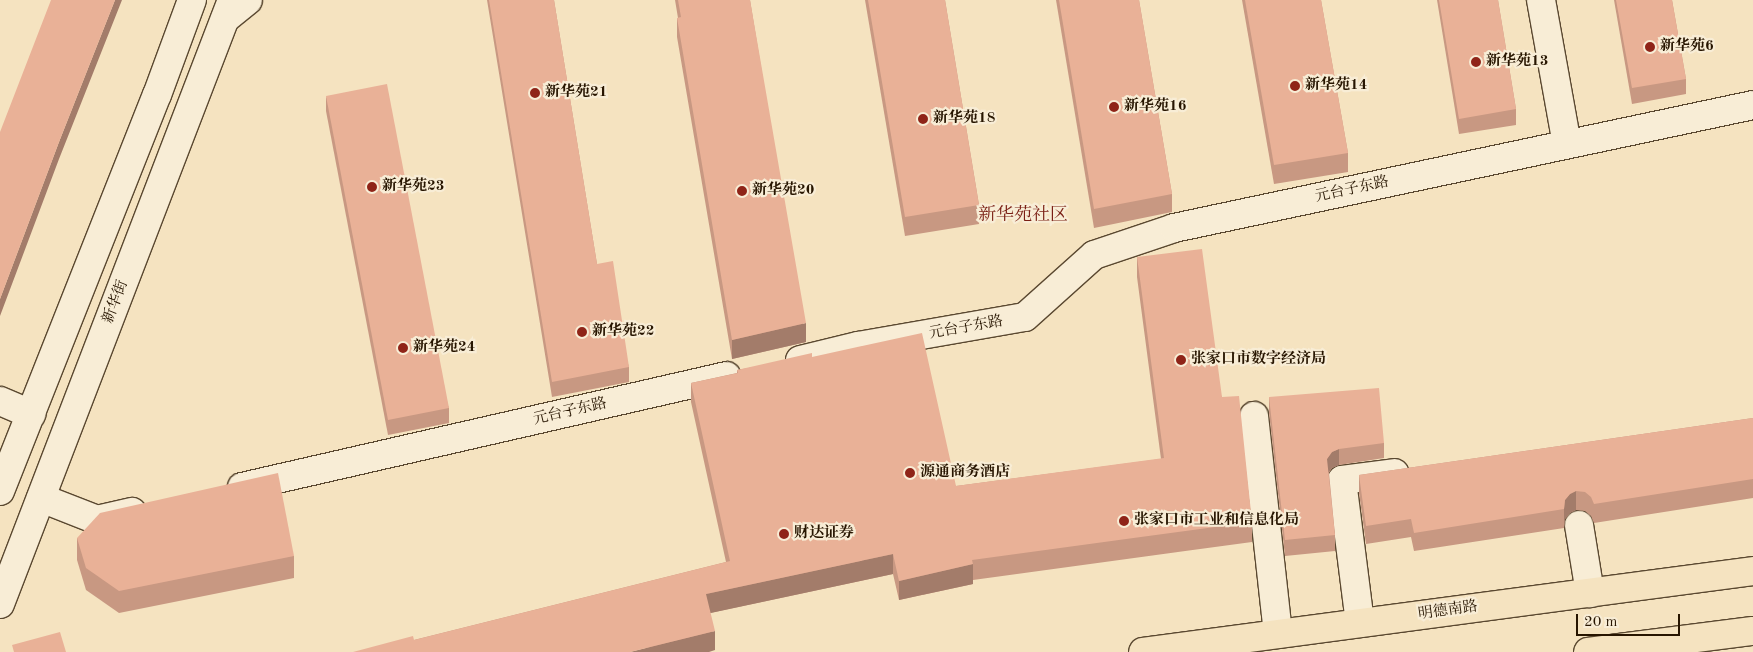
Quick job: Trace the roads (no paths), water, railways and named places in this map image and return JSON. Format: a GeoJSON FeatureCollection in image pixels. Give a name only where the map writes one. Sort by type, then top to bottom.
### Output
{"type":"FeatureCollection","features":[{"type":"Feature","properties":{"kind":"main road","name":"明德南路"},"geometry":{"type":"LineString","coordinates":[[1143,652],[1753,571]]}},
{"type":"Feature","properties":{"kind":"main road"},"geometry":{"type":"LineString","coordinates":[[1588,652],[1753,631]]}},
{"type":"Feature","properties":{"kind":"street"},"geometry":{"type":"LineString","coordinates":[[0,491],[192,0]]}},
{"type":"Feature","properties":{"kind":"street"},"geometry":{"type":"LineString","coordinates":[[229,9],[248,0]]}},
{"type":"Feature","properties":{"kind":"street"},"geometry":{"type":"LineString","coordinates":[[1541,0],[1567,144]]}},
{"type":"Feature","properties":{"kind":"street","name":"新华街"},"geometry":{"type":"LineString","coordinates":[[0,604],[229,9]]}},
{"type":"Feature","properties":{"kind":"street","name":"元台子东路"},"geometry":{"type":"LineString","coordinates":[[214,493],[858,346],[1025,317],[1094,255],[1174,228],[1753,104]]}},
{"type":"Feature","properties":{"kind":"street"},"geometry":{"type":"LineString","coordinates":[[0,400],[31,414]]}},
{"type":"Feature","properties":{"kind":"street"},"geometry":{"type":"LineString","coordinates":[[1254,416],[1278,634]]}},
{"type":"Feature","properties":{"kind":"street"},"geometry":{"type":"LineString","coordinates":[[1360,623],[1342,480],[1421,469]]}},
{"type":"Feature","properties":{"kind":"street"},"geometry":{"type":"LineString","coordinates":[[41,498],[97,520],[155,506]]}},
{"type":"Feature","properties":{"kind":"street"},"geometry":{"type":"LineString","coordinates":[[1580,525],[1590,593]]}},
{"type":"Feature","properties":{"kind":"place","name":"新华苑6"},"geometry":{"type":"Point","coordinates":[1650,47]}},
{"type":"Feature","properties":{"kind":"place","name":"新华苑13"},"geometry":{"type":"Point","coordinates":[1476,62]}},
{"type":"Feature","properties":{"kind":"place","name":"新华苑14"},"geometry":{"type":"Point","coordinates":[1295,86]}},
{"type":"Feature","properties":{"kind":"place","name":"新华苑21"},"geometry":{"type":"Point","coordinates":[535,93]}},
{"type":"Feature","properties":{"kind":"place","name":"新华苑16"},"geometry":{"type":"Point","coordinates":[1114,107]}},
{"type":"Feature","properties":{"kind":"place","name":"新华苑18"},"geometry":{"type":"Point","coordinates":[923,119]}},
{"type":"Feature","properties":{"kind":"place","name":"新华苑23"},"geometry":{"type":"Point","coordinates":[372,187]}},
{"type":"Feature","properties":{"kind":"place","name":"新华苑20"},"geometry":{"type":"Point","coordinates":[742,191]}},
{"type":"Feature","properties":{"kind":"place","name":"新华苑22"},"geometry":{"type":"Point","coordinates":[582,332]}},
{"type":"Feature","properties":{"kind":"place","name":"新华苑24"},"geometry":{"type":"Point","coordinates":[403,348]}},
{"type":"Feature","properties":{"kind":"place","name":"张家口市数字经济局"},"geometry":{"type":"Point","coordinates":[1181,360]}},
{"type":"Feature","properties":{"kind":"place","name":"源通商务酒店"},"geometry":{"type":"Point","coordinates":[910,473]}},
{"type":"Feature","properties":{"kind":"place","name":"张家口市工业和信息化局"},"geometry":{"type":"Point","coordinates":[1124,521]}},
{"type":"Feature","properties":{"kind":"place","name":"财达证券"},"geometry":{"type":"Point","coordinates":[784,534]}},
{"type":"Feature","properties":{"kind":"district","name":"新华苑社区"},"geometry":{"type":"Point","coordinates":[1023,215]}}]}
